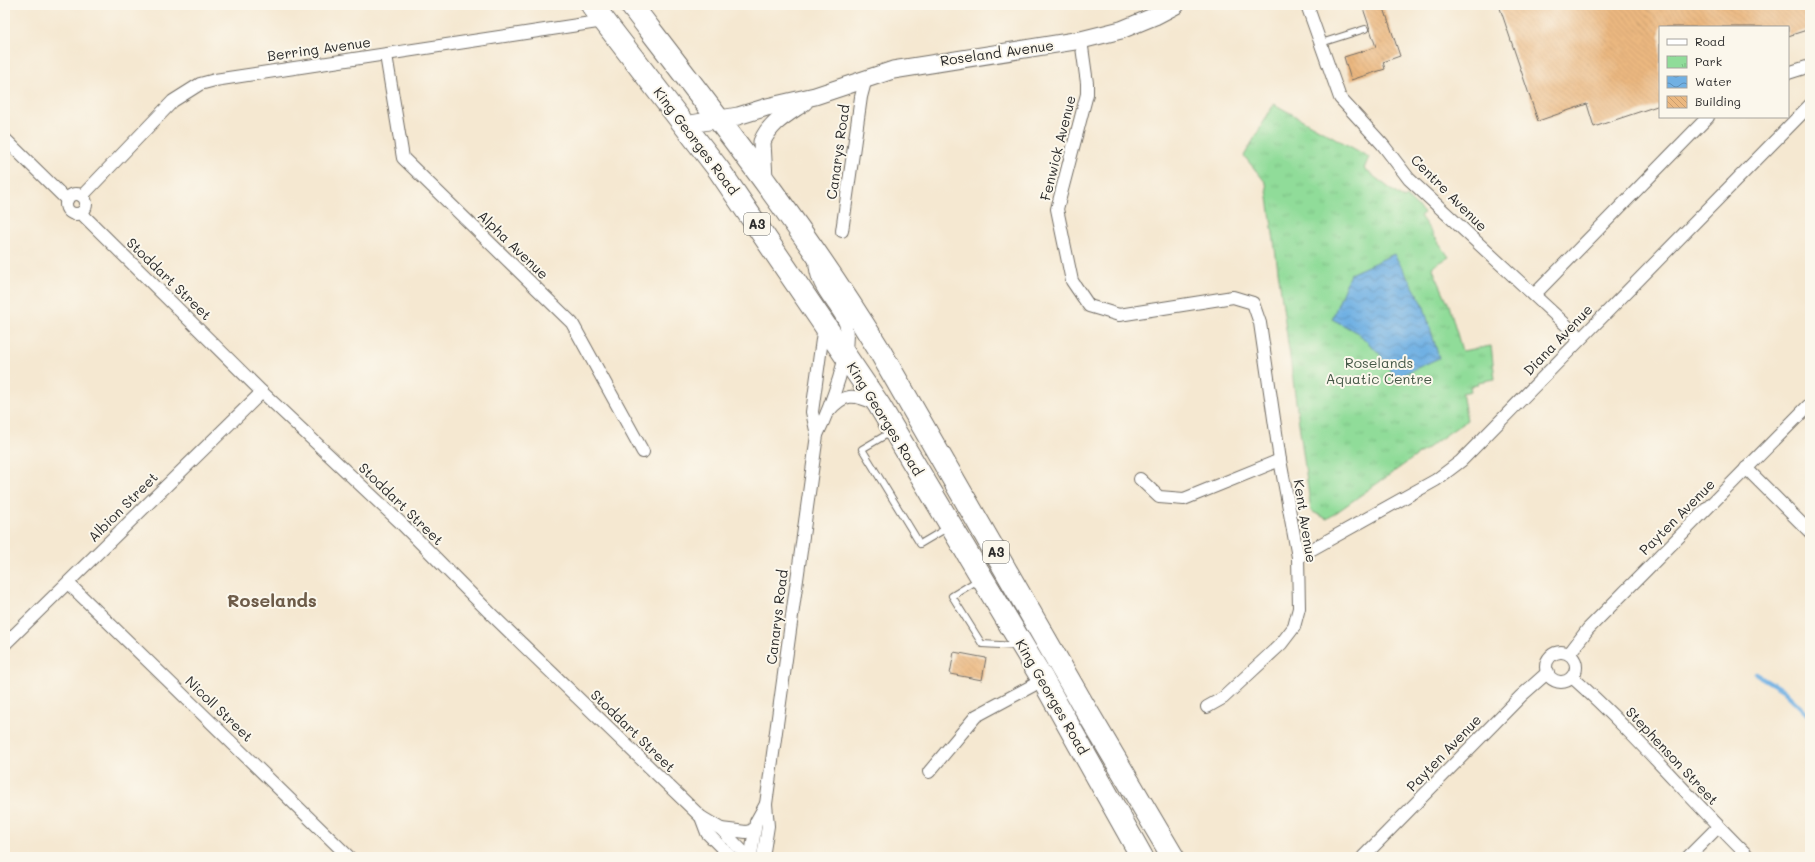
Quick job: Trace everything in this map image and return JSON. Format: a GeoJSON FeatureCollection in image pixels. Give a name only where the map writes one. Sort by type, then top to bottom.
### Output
{"type":"FeatureCollection","features":[{"type":"Feature","properties":{"kind":"highway","name":"King Georges Road"},"geometry":{"type":"LineString","coordinates":[[631,5],[764,179],[815,250],[878,348],[1082,703],[1173,857]]}},
{"type":"Feature","properties":{"kind":"highway","name":"King Georges Road"},"geometry":{"type":"LineString","coordinates":[[598,13],[719,170],[879,405],[1043,680],[1142,857]]}},
{"type":"Feature","properties":{"kind":"street","name":"Roseland Avenue"},"geometry":{"type":"LineString","coordinates":[[685,125],[720,120],[815,96],[893,70],[933,62],[1081,40],[1121,30],[1155,16],[1176,5]]}},
{"type":"Feature","properties":{"kind":"street","name":"Centre Avenue"},"geometry":{"type":"LineString","coordinates":[[1307,5],[1340,98],[1383,145],[1410,179],[1580,338]]}},
{"type":"Feature","properties":{"kind":"street","name":"Berring Avenue"},"geometry":{"type":"LineString","coordinates":[[82,196],[173,101],[200,84],[216,80],[386,55],[598,13]]}},
{"type":"Feature","properties":{"kind":"street","name":"Fenwick Avenue"},"geometry":{"type":"LineString","coordinates":[[1081,40],[1087,83],[1087,94],[1057,209],[1072,281],[1089,306],[1118,316],[1234,298],[1253,303]]}},
{"type":"Feature","properties":{"kind":"street","name":"Alpha Avenue"},"geometry":{"type":"LineString","coordinates":[[386,55],[403,158],[572,323],[643,452]]}},
{"type":"Feature","properties":{"kind":"street"},"geometry":{"type":"LineString","coordinates":[[1789,73],[1810,66]]}},
{"type":"Feature","properties":{"kind":"street","name":"Canarys Road"},"geometry":{"type":"LineString","coordinates":[[842,231],[861,97],[866,78]]}},
{"type":"Feature","properties":{"kind":"street","name":"Roseland Avenue"},"geometry":{"type":"LineString","coordinates":[[764,179],[762,142],[767,132],[776,121],[815,96]]}},
{"type":"Feature","properties":{"kind":"street","name":"Diana Avenue"},"geometry":{"type":"LineString","coordinates":[[1298,557],[1436,480],[1461,461],[1810,105]]}},
{"type":"Feature","properties":{"kind":"street"},"geometry":{"type":"LineString","coordinates":[[1534,295],[1707,118]]}},
{"type":"Feature","properties":{"kind":"street"},"geometry":{"type":"LineString","coordinates":[[5,139],[67,200]]}},
{"type":"Feature","properties":{"kind":"street"},"geometry":{"type":"LineString","coordinates":[[74,194],[82,196],[86,201],[86,206],[81,213],[74,214],[70,212],[66,206],[67,200],[74,194]]}},
{"type":"Feature","properties":{"kind":"street","name":"Stoddart Street"},"geometry":{"type":"LineString","coordinates":[[81,213],[262,392],[402,524],[489,612],[701,817],[721,829],[754,856]]}},
{"type":"Feature","properties":{"kind":"street","name":"Canarys Road"},"geometry":{"type":"LineString","coordinates":[[754,856],[768,826],[766,804],[817,435],[827,414],[845,355],[848,331],[844,321],[819,282],[815,270],[815,250]]}},
{"type":"Feature","properties":{"kind":"street","name":"Kent Avenue"},"geometry":{"type":"LineString","coordinates":[[1207,707],[1223,698],[1282,644],[1294,627],[1299,608],[1298,557],[1280,460],[1260,323],[1253,303]]}},
{"type":"Feature","properties":{"kind":"street","name":"Canarys Road"},"geometry":{"type":"LineString","coordinates":[[817,435],[812,412],[825,325]]}},
{"type":"Feature","properties":{"kind":"street","name":"Albion Street"},"geometry":{"type":"LineString","coordinates":[[6,642],[262,392]]}},
{"type":"Feature","properties":{"kind":"street","name":"Canarys Road"},"geometry":{"type":"LineString","coordinates":[[827,414],[837,402],[851,397],[857,396],[879,405]]}},
{"type":"Feature","properties":{"kind":"street","name":"Payten Avenue"},"geometry":{"type":"LineString","coordinates":[[1569,654],[1588,629],[1810,404]]}},
{"type":"Feature","properties":{"kind":"street"},"geometry":{"type":"LineString","coordinates":[[1140,479],[1159,497],[1184,499],[1280,460]]}},
{"type":"Feature","properties":{"kind":"street"},"geometry":{"type":"LineString","coordinates":[[1746,468],[1810,532]]}},
{"type":"Feature","properties":{"kind":"street","name":"Nicoll Street"},"geometry":{"type":"LineString","coordinates":[[68,583],[350,857]]}},
{"type":"Feature","properties":{"kind":"street"},"geometry":{"type":"LineString","coordinates":[[1559,652],[1569,654],[1576,662],[1575,673],[1568,680],[1559,681],[1550,676],[1548,672],[1547,662],[1550,657],[1559,652]]}},
{"type":"Feature","properties":{"kind":"street","name":"Payten Avenue"},"geometry":{"type":"LineString","coordinates":[[1363,857],[1516,701],[1548,672]]}},
{"type":"Feature","properties":{"kind":"street","name":"Stephenson Street"},"geometry":{"type":"LineString","coordinates":[[1572,677],[1585,688],[1718,827],[1749,857]]}},
{"type":"Feature","properties":{"kind":"street"},"geometry":{"type":"LineString","coordinates":[[929,772],[976,716],[1043,680]]}},
{"type":"Feature","properties":{"kind":"street","name":"Canarys Road"},"geometry":{"type":"LineString","coordinates":[[754,856],[754,830],[756,822],[766,804]]}},
{"type":"Feature","properties":{"kind":"street","name":"Stoddart Street"},"geometry":{"type":"LineString","coordinates":[[701,817],[706,833],[731,857]]}},
{"type":"Feature","properties":{"kind":"street"},"geometry":{"type":"LineString","coordinates":[[1688,857],[1718,827]]}},
{"type":"Feature","properties":{"kind":"street","name":"Stoddart Street"},"geometry":{"type":"LineString","coordinates":[[721,829],[746,832],[754,830]]}},
{"type":"Feature","properties":{"kind":"lane"},"geometry":{"type":"LineString","coordinates":[[1321,44],[1365,28]]}},
{"type":"Feature","properties":{"kind":"lane"},"geometry":{"type":"LineString","coordinates":[[894,430],[862,449],[920,544],[950,526]]}},
{"type":"Feature","properties":{"kind":"lane"},"geometry":{"type":"LineString","coordinates":[[982,578],[952,596],[982,644],[1023,647]]}},
{"type":"Feature","properties":{"kind":"green space","name":"Roselands Aquatic Centre"},"geometry":{"type":"Polygon","coordinates":[[[1274,104],[1369,157],[1364,169],[1404,199],[1407,197],[1424,213],[1420,216],[1449,257],[1432,267],[1449,305],[1462,351],[1491,346],[1495,379],[1478,382],[1478,385],[1470,386],[1471,391],[1462,393],[1467,420],[1327,519],[1311,511],[1266,183],[1244,156],[1274,104]]]}},
{"type":"Feature","properties":{"kind":"water"},"geometry":{"type":"Polygon","coordinates":[[[1394,254],[1423,304],[1439,358],[1395,378],[1379,353],[1358,333],[1332,319],[1350,274],[1394,254]]]}},
{"type":"Feature","properties":{"kind":"building"},"geometry":{"type":"Polygon","coordinates":[[[1362,5],[1383,5],[1400,56],[1383,62],[1385,69],[1351,80],[1344,57],[1376,47],[1362,5]]]}},
{"type":"Feature","properties":{"kind":"building"},"geometry":{"type":"Polygon","coordinates":[[[1499,5],[1810,5],[1810,29],[1789,36],[1789,26],[1659,26],[1659,105],[1594,127],[1587,104],[1538,121],[1499,5]]]}},
{"type":"Feature","properties":{"kind":"building"},"geometry":{"type":"Polygon","coordinates":[[[954,652],[986,658],[982,680],[950,674],[954,652]]]}},
{"type":"Feature","properties":{"kind":"waterway"},"geometry":{"type":"LineString","coordinates":[[1756,674],[1783,690],[1810,717]]}},
{"type":"Feature","properties":{"kind":"district","name":"Roselands"},"geometry":{"type":"Point","coordinates":[272,601]}}]}
